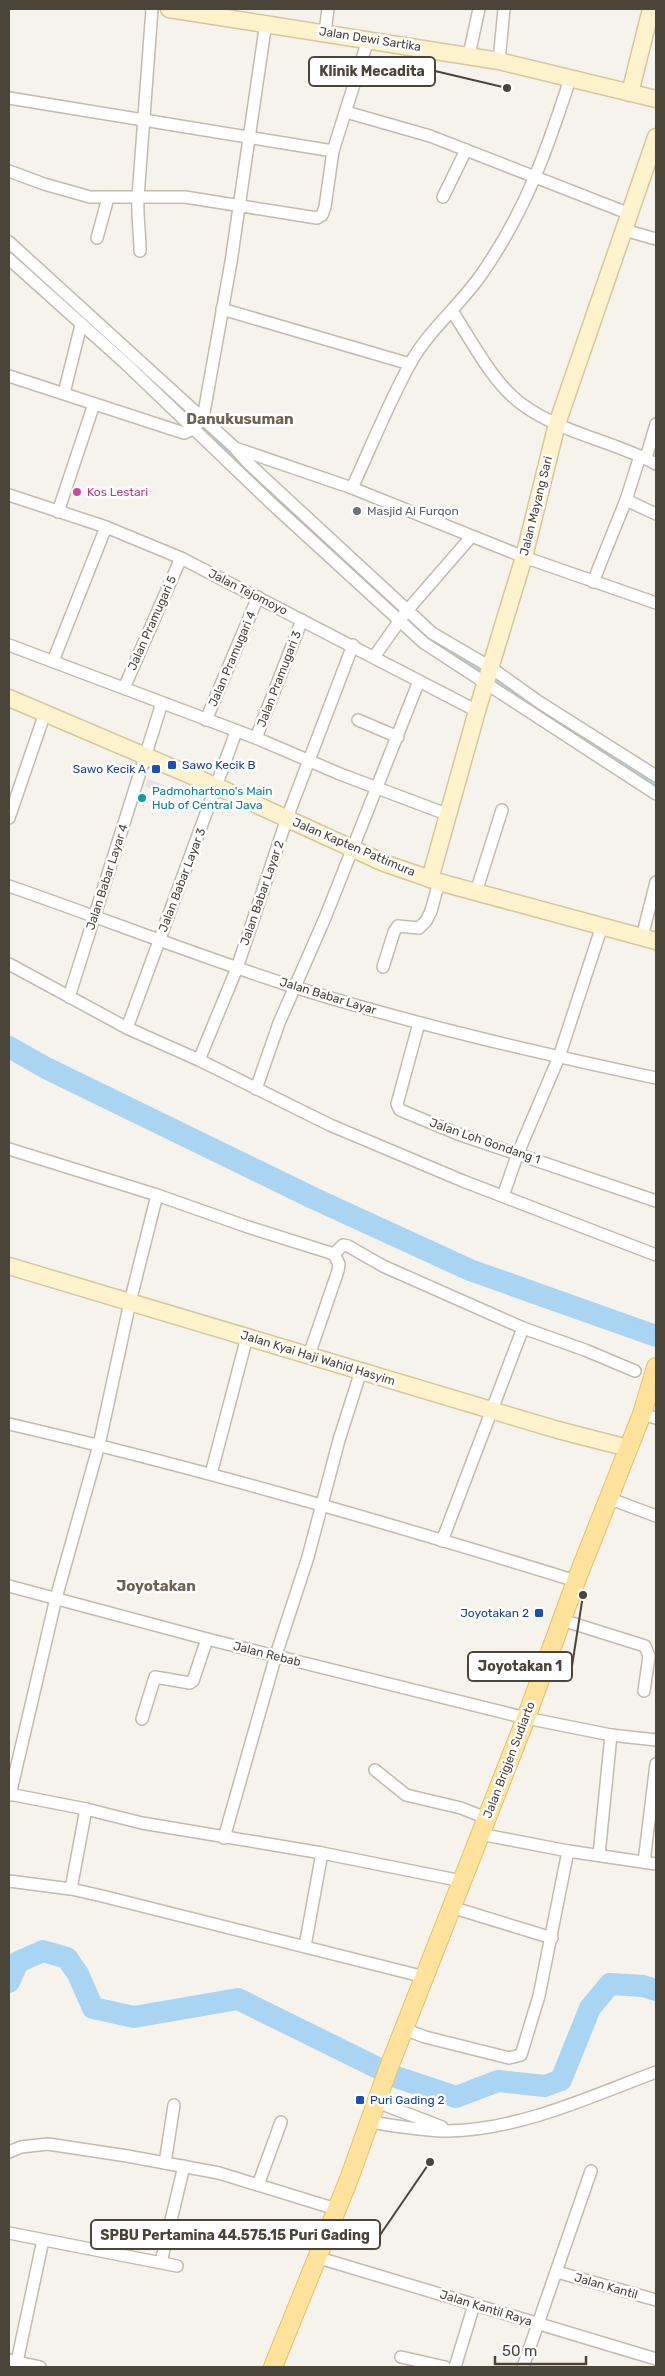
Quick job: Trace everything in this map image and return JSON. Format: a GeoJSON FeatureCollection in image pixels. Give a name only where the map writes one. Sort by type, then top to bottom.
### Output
{"type":"FeatureCollection","features":[{"type":"Feature","properties":{"kind":"main road","name":"Jalan Dewi Sartika"},"geometry":{"type":"LineString","coordinates":[[169,9],[238,14],[266,22],[469,55],[656,99]]}},
{"type":"Feature","properties":{"kind":"main road"},"geometry":{"type":"LineString","coordinates":[[630,93],[651,9]]}},
{"type":"Feature","properties":{"kind":"main road","name":"Jalan Mayang Sari"},"geometry":{"type":"LineString","coordinates":[[434,880],[477,711],[524,557],[556,424],[656,137]]}},
{"type":"Feature","properties":{"kind":"main road","name":"Jalan Kapten Pattimura"},"geometry":{"type":"LineString","coordinates":[[9,698],[218,787],[353,849],[434,880],[649,939]]}},
{"type":"Feature","properties":{"kind":"main road","name":"Jalan Kyai Haji Wahid Hasyim"},"geometry":{"type":"LineString","coordinates":[[9,1266],[490,1409],[628,1448]]}},
{"type":"Feature","properties":{"kind":"main road","name":"Jalan Brigjen Sudiarto"},"geometry":{"type":"LineString","coordinates":[[272,2367],[370,2122],[389,2067],[526,1718],[608,1498],[628,1448],[649,1416],[656,1367]]}},
{"type":"Feature","properties":{"kind":"street"},"geometry":{"type":"LineString","coordinates":[[140,251],[140,229],[137,223],[138,197],[142,122],[152,9]]}},
{"type":"Feature","properties":{"kind":"street"},"geometry":{"type":"LineString","coordinates":[[326,32],[328,9]]}},
{"type":"Feature","properties":{"kind":"street"},"geometry":{"type":"LineString","coordinates":[[469,55],[479,9]]}},
{"type":"Feature","properties":{"kind":"street"},"geometry":{"type":"LineString","coordinates":[[499,61],[504,9]]}},
{"type":"Feature","properties":{"kind":"street"},"geometry":{"type":"LineString","coordinates":[[9,376],[184,434],[198,423],[222,309],[240,207],[266,22]]}},
{"type":"Feature","properties":{"kind":"street"},"geometry":{"type":"LineString","coordinates":[[9,171],[44,184],[90,197],[185,197],[306,218],[322,216],[333,152],[368,40]]}},
{"type":"Feature","properties":{"kind":"street"},"geometry":{"type":"LineString","coordinates":[[352,488],[410,364],[433,329],[452,311],[483,273],[503,242],[537,178],[570,79]]}},
{"type":"Feature","properties":{"kind":"street"},"geometry":{"type":"LineString","coordinates":[[9,98],[142,122],[333,152]]}},
{"type":"Feature","properties":{"kind":"street"},"geometry":{"type":"LineString","coordinates":[[346,112],[430,136],[630,214]]}},
{"type":"Feature","properties":{"kind":"street"},"geometry":{"type":"LineString","coordinates":[[443,197],[466,150]]}},
{"type":"Feature","properties":{"kind":"street"},"geometry":{"type":"LineString","coordinates":[[98,238],[108,198]]}},
{"type":"Feature","properties":{"kind":"street"},"geometry":{"type":"LineString","coordinates":[[624,230],[656,240]]}},
{"type":"Feature","properties":{"kind":"street"},"geometry":{"type":"LineString","coordinates":[[9,242],[403,616],[432,633],[488,677],[656,794]]}},
{"type":"Feature","properties":{"kind":"street"},"geometry":{"type":"LineString","coordinates":[[9,259],[80,325],[125,363],[198,423],[234,447],[352,488],[524,557],[656,603]]}},
{"type":"Feature","properties":{"kind":"street"},"geometry":{"type":"LineString","coordinates":[[222,309],[410,364]]}},
{"type":"Feature","properties":{"kind":"street"},"geometry":{"type":"LineString","coordinates":[[452,311],[506,390],[523,405],[556,424],[643,457],[656,464]]}},
{"type":"Feature","properties":{"kind":"street"},"geometry":{"type":"LineString","coordinates":[[64,393],[80,325]]}},
{"type":"Feature","properties":{"kind":"street"},"geometry":{"type":"LineString","coordinates":[[58,512],[94,404]]}},
{"type":"Feature","properties":{"kind":"street"},"geometry":{"type":"LineString","coordinates":[[593,582],[656,424]]}},
{"type":"Feature","properties":{"kind":"street"},"geometry":{"type":"LineString","coordinates":[[234,447],[403,616],[424,643],[539,702],[656,776]]}},
{"type":"Feature","properties":{"kind":"street","name":"Jalan Tejomoyo"},"geometry":{"type":"LineString","coordinates":[[9,495],[106,527],[181,558],[353,645],[477,711]]}},
{"type":"Feature","properties":{"kind":"street"},"geometry":{"type":"LineString","coordinates":[[626,500],[656,514]]}},
{"type":"Feature","properties":{"kind":"street"},"geometry":{"type":"LineString","coordinates":[[53,661],[106,527]]}},
{"type":"Feature","properties":{"kind":"street"},"geometry":{"type":"LineString","coordinates":[[374,657],[403,616],[471,537]]}},
{"type":"Feature","properties":{"kind":"street","name":"Jalan Pramugari 5"},"geometry":{"type":"LineString","coordinates":[[124,688],[181,558]]}},
{"type":"Feature","properties":{"kind":"street","name":"Jalan Pramugari 4"},"geometry":{"type":"LineString","coordinates":[[206,720],[258,597]]}},
{"type":"Feature","properties":{"kind":"street","name":"Jalan Pramugari 3"},"geometry":{"type":"LineString","coordinates":[[256,738],[302,620]]}},
{"type":"Feature","properties":{"kind":"street"},"geometry":{"type":"LineString","coordinates":[[9,645],[256,738],[375,788],[449,815]]}},
{"type":"Feature","properties":{"kind":"street","name":"Jalan Babar Layar 2"},"geometry":{"type":"LineString","coordinates":[[199,1060],[237,968],[286,818],[353,645]]}},
{"type":"Feature","properties":{"kind":"street"},"geometry":{"type":"LineString","coordinates":[[256,1089],[263,1063],[353,849],[375,788],[398,738],[419,681]]}},
{"type":"Feature","properties":{"kind":"street","name":"Jalan Babar Layar 4"},"geometry":{"type":"LineString","coordinates":[[69,997],[162,703]]}},
{"type":"Feature","properties":{"kind":"street"},"geometry":{"type":"LineString","coordinates":[[9,818],[45,713]]}},
{"type":"Feature","properties":{"kind":"street"},"geometry":{"type":"LineString","coordinates":[[358,720],[398,738]]}},
{"type":"Feature","properties":{"kind":"street","name":"Jalan Babar Layar 3"},"geometry":{"type":"LineString","coordinates":[[127,1028],[218,787],[236,732]]}},
{"type":"Feature","properties":{"kind":"street"},"geometry":{"type":"LineString","coordinates":[[476,892],[502,810]]}},
{"type":"Feature","properties":{"kind":"street"},"geometry":{"type":"LineString","coordinates":[[383,967],[394,932],[398,926],[419,928],[426,921],[434,880]]}},
{"type":"Feature","properties":{"kind":"street"},"geometry":{"type":"LineString","coordinates":[[649,939],[656,882]]}},
{"type":"Feature","properties":{"kind":"street","name":"Jalan Babar Layar"},"geometry":{"type":"LineString","coordinates":[[9,886],[294,987],[419,1023],[656,1078]]}},
{"type":"Feature","properties":{"kind":"street"},"geometry":{"type":"LineString","coordinates":[[503,1196],[518,1153],[559,1057],[602,926]]}},
{"type":"Feature","properties":{"kind":"street"},"geometry":{"type":"LineString","coordinates":[[9,964],[127,1028],[199,1060],[330,1125],[503,1196],[656,1255]]}},
{"type":"Feature","properties":{"kind":"street","name":"Jalan Loh Gondang 1"},"geometry":{"type":"LineString","coordinates":[[419,1023],[398,1108],[458,1134],[656,1201]]}},
{"type":"Feature","properties":{"kind":"street"},"geometry":{"type":"LineString","coordinates":[[9,1149],[157,1195],[248,1227],[334,1254],[339,1264],[338,1271],[308,1355]]}},
{"type":"Feature","properties":{"kind":"street"},"geometry":{"type":"LineString","coordinates":[[157,1195],[130,1302],[99,1445],[56,1598],[9,1795],[86,1809],[142,1823],[322,1853],[462,1881]]}},
{"type":"Feature","properties":{"kind":"street"},"geometry":{"type":"LineString","coordinates":[[334,1254],[343,1245],[348,1246],[383,1266],[523,1328],[585,1350],[634,1371]]}},
{"type":"Feature","properties":{"kind":"street"},"geometry":{"type":"LineString","coordinates":[[442,1541],[490,1409],[523,1328]]}},
{"type":"Feature","properties":{"kind":"street"},"geometry":{"type":"LineString","coordinates":[[211,1474],[247,1337]]}},
{"type":"Feature","properties":{"kind":"street"},"geometry":{"type":"LineString","coordinates":[[224,1838],[276,1655],[322,1507],[339,1440],[361,1371]]}},
{"type":"Feature","properties":{"kind":"street"},"geometry":{"type":"LineString","coordinates":[[9,1424],[211,1474],[576,1581]]}},
{"type":"Feature","properties":{"kind":"street"},"geometry":{"type":"LineString","coordinates":[[608,1498],[656,1516]]}},
{"type":"Feature","properties":{"kind":"street","name":"Jalan Rebab"},"geometry":{"type":"LineString","coordinates":[[9,1586],[207,1640],[276,1655],[526,1718],[611,1735],[656,1740]]}},
{"type":"Feature","properties":{"kind":"street"},"geometry":{"type":"LineString","coordinates":[[562,1620],[645,1646],[649,1656],[644,1691]]}},
{"type":"Feature","properties":{"kind":"street"},"geometry":{"type":"LineString","coordinates":[[142,1719],[155,1676],[190,1683],[193,1681],[207,1640]]}},
{"type":"Feature","properties":{"kind":"street"},"geometry":{"type":"LineString","coordinates":[[599,1855],[611,1735]]}},
{"type":"Feature","properties":{"kind":"street"},"geometry":{"type":"LineString","coordinates":[[644,1862],[656,1764]]}},
{"type":"Feature","properties":{"kind":"street"},"geometry":{"type":"LineString","coordinates":[[375,1770],[406,1795],[461,1808],[486,1818]]}},
{"type":"Feature","properties":{"kind":"street"},"geometry":{"type":"LineString","coordinates":[[71,1889],[86,1809]]}},
{"type":"Feature","properties":{"kind":"street"},"geometry":{"type":"LineString","coordinates":[[480,1834],[568,1851],[656,1864]]}},
{"type":"Feature","properties":{"kind":"street"},"geometry":{"type":"LineString","coordinates":[[404,2029],[425,2037],[509,2058],[521,2055],[539,1996],[568,1851]]}},
{"type":"Feature","properties":{"kind":"street"},"geometry":{"type":"LineString","coordinates":[[305,1946],[322,1853]]}},
{"type":"Feature","properties":{"kind":"street"},"geometry":{"type":"LineString","coordinates":[[9,1881],[71,1889],[425,1977]]}},
{"type":"Feature","properties":{"kind":"street"},"geometry":{"type":"LineString","coordinates":[[450,1908],[552,1938]]}},
{"type":"Feature","properties":{"kind":"street"},"geometry":{"type":"LineString","coordinates":[[370,2122],[404,2128],[450,2131],[513,2123],[559,2110],[656,2072]]}},
{"type":"Feature","properties":{"kind":"street"},"geometry":{"type":"LineString","coordinates":[[379,2095],[450,2131]]}},
{"type":"Feature","properties":{"kind":"street"},"geometry":{"type":"LineString","coordinates":[[164,2163],[174,2105]]}},
{"type":"Feature","properties":{"kind":"street"},"geometry":{"type":"LineString","coordinates":[[258,2185],[281,2122]]}},
{"type":"Feature","properties":{"kind":"street"},"geometry":{"type":"LineString","coordinates":[[10,2149],[48,2144],[69,2146],[184,2166],[219,2173],[336,2209]]}},
{"type":"Feature","properties":{"kind":"street"},"geometry":{"type":"LineString","coordinates":[[162,2262],[184,2166]]}},
{"type":"Feature","properties":{"kind":"street"},"geometry":{"type":"LineString","coordinates":[[523,2367],[591,2171]]}},
{"type":"Feature","properties":{"kind":"street"},"geometry":{"type":"LineString","coordinates":[[9,2233],[178,2266]]}},
{"type":"Feature","properties":{"kind":"street"},"geometry":{"type":"LineString","coordinates":[[40,2367],[13,2361],[43,2240]]}},
{"type":"Feature","properties":{"kind":"street","name":"Jalan Kantil Raya"},"geometry":{"type":"LineString","coordinates":[[316,2258],[656,2359]]}},
{"type":"Feature","properties":{"kind":"street","name":"Jalan Kantil"},"geometry":{"type":"LineString","coordinates":[[556,2272],[656,2300]]}},
{"type":"Feature","properties":{"kind":"street"},"geometry":{"type":"LineString","coordinates":[[455,2367],[474,2305]]}},
{"type":"Feature","properties":{"kind":"street"},"geometry":{"type":"LineString","coordinates":[[401,2358],[445,2367]]}},
{"type":"Feature","properties":{"kind":"shaded area"},"geometry":{"type":"Polygon","coordinates":[[[148,779],[166,786],[163,793],[145,786],[148,779]]]}},
{"type":"Feature","properties":{"kind":"waterway"},"geometry":{"type":"LineString","coordinates":[[91,325],[339,558]]}},
{"type":"Feature","properties":{"kind":"waterway"},"geometry":{"type":"LineString","coordinates":[[431,642],[492,676],[525,698]]}},
{"type":"Feature","properties":{"kind":"waterway"},"geometry":{"type":"LineString","coordinates":[[550,715],[656,787]]}},
{"type":"Feature","properties":{"kind":"waterway"},"geometry":{"type":"LineString","coordinates":[[9,1047],[46,1068],[313,1198],[470,1270],[656,1336]]}},
{"type":"Feature","properties":{"kind":"waterway"},"geometry":{"type":"LineString","coordinates":[[9,1982],[18,1962],[43,1951],[67,1958],[78,1974],[93,2008],[134,2017],[238,1999],[396,2077],[456,2097],[498,2081],[545,2086],[561,2080],[590,2008],[610,1984],[643,1986],[656,1990]]}},
{"type":"Feature","properties":{"kind":"place","name":"Klinik Mecadita"},"geometry":{"type":"Point","coordinates":[507,88]}},
{"type":"Feature","properties":{"kind":"place","name":"Kos Lestari"},"geometry":{"type":"Point","coordinates":[77,492]}},
{"type":"Feature","properties":{"kind":"place","name":"Masjid Al Furqon"},"geometry":{"type":"Point","coordinates":[357,511]}},
{"type":"Feature","properties":{"kind":"place","name":"Sawo Kecik B"},"geometry":{"type":"Point","coordinates":[172,765]}},
{"type":"Feature","properties":{"kind":"place","name":"Sawo Kecik A"},"geometry":{"type":"Point","coordinates":[156,769]}},
{"type":"Feature","properties":{"kind":"place","name":"Padmohartono's Main Hub of Central Java"},"geometry":{"type":"Point","coordinates":[142,798]}},
{"type":"Feature","properties":{"kind":"place","name":"Joyotakan 1"},"geometry":{"type":"Point","coordinates":[583,1595]}},
{"type":"Feature","properties":{"kind":"place","name":"Joyotakan 2"},"geometry":{"type":"Point","coordinates":[539,1613]}},
{"type":"Feature","properties":{"kind":"place","name":"Puri Gading 2"},"geometry":{"type":"Point","coordinates":[360,2100]}},
{"type":"Feature","properties":{"kind":"place","name":"SPBU Pertamina 44.575.15 Puri Gading"},"geometry":{"type":"Point","coordinates":[430,2162]}},
{"type":"Feature","properties":{"kind":"district","name":"Danukusuman"},"geometry":{"type":"Point","coordinates":[240,419]}},
{"type":"Feature","properties":{"kind":"district","name":"Joyotakan"},"geometry":{"type":"Point","coordinates":[156,1586]}}]}
